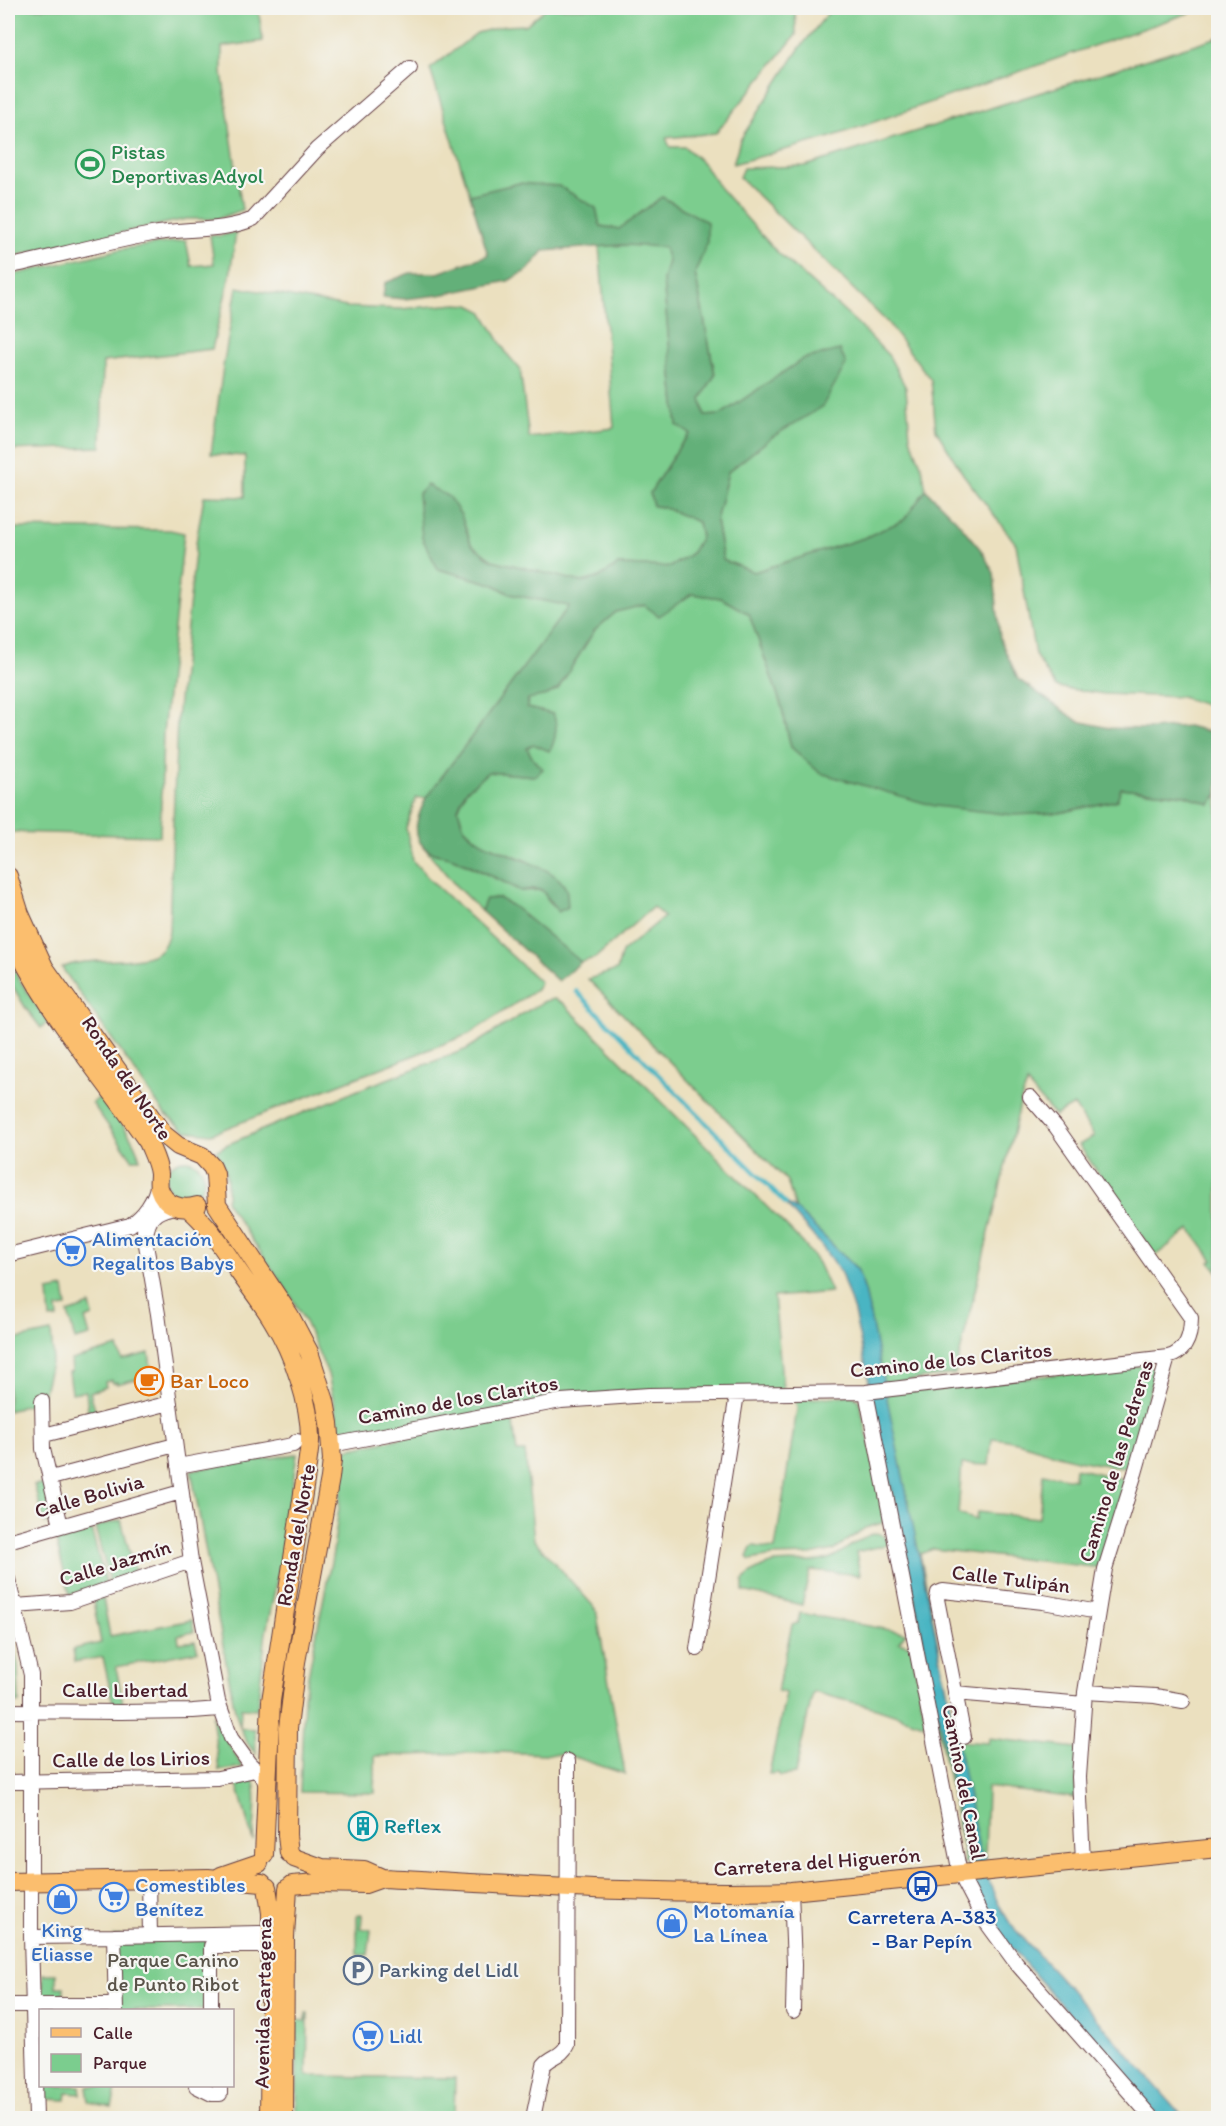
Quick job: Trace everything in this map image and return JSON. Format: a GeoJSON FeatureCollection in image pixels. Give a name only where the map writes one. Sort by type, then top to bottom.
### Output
{"type":"FeatureCollection","features":[{"type":"Feature","properties":{"kind":"main road","name":"Ronda del Norte"},"geometry":{"type":"LineString","coordinates":[[8,876],[20,914],[44,967],[163,1134],[208,1160],[214,1174],[217,1205],[290,1316],[309,1352],[325,1401],[332,1460],[327,1499],[296,1662],[288,1728],[287,1830],[292,1855]]}},
{"type":"Feature","properties":{"kind":"main road","name":"Ronda del Norte"},"geometry":{"type":"LineString","coordinates":[[8,928],[19,955],[37,986],[148,1142],[164,1197],[188,1212],[221,1245],[274,1322],[294,1364],[301,1386],[306,1409],[300,1443],[271,1701],[268,1791],[262,1859]]}},
{"type":"Feature","properties":{"kind":"main road"},"geometry":{"type":"LineString","coordinates":[[158,1178],[170,1157],[182,1151],[182,1147]]}},
{"type":"Feature","properties":{"kind":"main road"},"geometry":{"type":"LineString","coordinates":[[188,1212],[204,1202],[212,1193],[215,1181]]}},
{"type":"Feature","properties":{"kind":"main road","name":"Carretera del Higuerón"},"geometry":{"type":"LineString","coordinates":[[382,1878],[708,1893],[791,1891],[1218,1848]]}},
{"type":"Feature","properties":{"kind":"main road"},"geometry":{"type":"LineString","coordinates":[[208,1878],[242,1870],[276,1850],[322,1868],[364,1870],[382,1878]]}},
{"type":"Feature","properties":{"kind":"main road"},"geometry":{"type":"LineString","coordinates":[[290,1887],[298,1875],[297,1863],[292,1855]]}},
{"type":"Feature","properties":{"kind":"main road"},"geometry":{"type":"LineString","coordinates":[[262,1859],[259,1877],[265,1885]]}},
{"type":"Feature","properties":{"kind":"main road"},"geometry":{"type":"LineString","coordinates":[[8,1882],[208,1878],[265,1885],[277,1890],[317,1883],[365,1884],[382,1878]]}},
{"type":"Feature","properties":{"kind":"main road","name":"Avenida Cartagena"},"geometry":{"type":"LineString","coordinates":[[265,1885],[271,1913],[269,2118]]}},
{"type":"Feature","properties":{"kind":"main road","name":"Avenida Cartagena"},"geometry":{"type":"LineString","coordinates":[[284,2118],[285,1936],[290,1887]]}},
{"type":"Feature","properties":{"kind":"street"},"geometry":{"type":"LineString","coordinates":[[8,267],[153,234],[226,226],[253,219],[317,149],[410,68]]}},
{"type":"Feature","properties":{"kind":"street","name":"Camino de las Pedreras"},"geometry":{"type":"LineString","coordinates":[[1030,1097],[1056,1127],[1191,1318],[1185,1346],[1179,1353],[1168,1357],[1105,1569],[1084,1698],[1078,1778],[1083,1862]]}},
{"type":"Feature","properties":{"kind":"street"},"geometry":{"type":"LineString","coordinates":[[8,1255],[127,1226],[141,1216],[154,1197],[158,1178]]}},
{"type":"Feature","properties":{"kind":"street"},"geometry":{"type":"LineString","coordinates":[[145,1238],[152,1218],[163,1210],[188,1212]]}},
{"type":"Feature","properties":{"kind":"street"},"geometry":{"type":"LineString","coordinates":[[141,1216],[158,1314],[191,1561],[219,1708],[231,1738],[263,1777],[268,1791]]}},
{"type":"Feature","properties":{"kind":"street","name":"Camino de los Claritos"},"geometry":{"type":"LineString","coordinates":[[331,1445],[561,1401],[649,1395],[866,1392],[1168,1357]]}},
{"type":"Feature","properties":{"kind":"street","name":"Camino del Canal"},"geometry":{"type":"LineString","coordinates":[[866,1392],[960,1874],[983,1918],[1016,1963],[1152,2118]]}},
{"type":"Feature","properties":{"kind":"street"},"geometry":{"type":"LineString","coordinates":[[697,1649],[737,1394]]}},
{"type":"Feature","properties":{"kind":"street"},"geometry":{"type":"LineString","coordinates":[[42,1401],[44,1449],[61,1526]]}},
{"type":"Feature","properties":{"kind":"street"},"geometry":{"type":"LineString","coordinates":[[44,1435],[170,1403]]}},
{"type":"Feature","properties":{"kind":"street"},"geometry":{"type":"LineString","coordinates":[[178,1466],[300,1443]]}},
{"type":"Feature","properties":{"kind":"street"},"geometry":{"type":"LineString","coordinates":[[51,1478],[175,1445]]}},
{"type":"Feature","properties":{"kind":"street","name":"Calle Bolivia"},"geometry":{"type":"LineString","coordinates":[[8,1541],[181,1492]]}},
{"type":"Feature","properties":{"kind":"street","name":"Calle Jazmín"},"geometry":{"type":"LineString","coordinates":[[15,1606],[70,1602],[191,1561]]}},
{"type":"Feature","properties":{"kind":"street"},"geometry":{"type":"LineString","coordinates":[[8,1579],[31,1675],[32,1937],[36,2118]]}},
{"type":"Feature","properties":{"kind":"street","name":"Calle Tulipán"},"geometry":{"type":"LineString","coordinates":[[955,1693],[937,1595],[943,1591],[1043,1602],[1098,1612]]}},
{"type":"Feature","properties":{"kind":"street"},"geometry":{"type":"LineString","coordinates":[[963,1737],[955,1693],[1084,1698],[1155,1696],[1183,1701]]}},
{"type":"Feature","properties":{"kind":"street","name":"Calle Libertad"},"geometry":{"type":"LineString","coordinates":[[8,1711],[134,1712],[219,1708]]}},
{"type":"Feature","properties":{"kind":"street"},"geometry":{"type":"LineString","coordinates":[[533,2118],[543,2065],[561,2055],[567,2045],[568,1761]]}},
{"type":"Feature","properties":{"kind":"street","name":"Calle de los Lirios"},"geometry":{"type":"LineString","coordinates":[[8,1782],[218,1778],[255,1770]]}},
{"type":"Feature","properties":{"kind":"street"},"geometry":{"type":"LineString","coordinates":[[149,1880],[150,1935]]}},
{"type":"Feature","properties":{"kind":"street"},"geometry":{"type":"LineString","coordinates":[[791,1891],[793,2011]]}},
{"type":"Feature","properties":{"kind":"street"},"geometry":{"type":"LineString","coordinates":[[32,1937],[260,1933],[260,1946],[211,1946],[212,2009]]}},
{"type":"Feature","properties":{"kind":"street"},"geometry":{"type":"LineString","coordinates":[[8,2006],[116,2008],[114,1936]]}},
{"type":"Feature","properties":{"kind":"street"},"geometry":{"type":"LineString","coordinates":[[200,2087],[212,2094],[220,2094],[220,2087]]}},
{"type":"Feature","properties":{"kind":"green space"},"geometry":{"type":"Polygon","coordinates":[[[8,8],[258,8],[263,41],[222,47],[222,72],[242,210],[217,219],[186,219],[8,257],[8,8]]]}},
{"type":"Feature","properties":{"kind":"green space"},"geometry":{"type":"Polygon","coordinates":[[[546,8],[795,8],[796,35],[716,133],[666,138],[670,147],[685,147],[703,163],[719,187],[775,250],[858,324],[889,356],[906,388],[910,437],[922,467],[926,490],[904,520],[864,538],[754,572],[723,560],[716,521],[728,472],[772,437],[840,351],[803,359],[720,415],[705,416],[701,399],[715,374],[695,273],[707,243],[662,197],[619,229],[600,226],[519,183],[470,195],[430,69],[477,33],[504,26],[526,25],[546,8]]]}},
{"type":"Feature","properties":{"kind":"green space"},"geometry":{"type":"Polygon","coordinates":[[[832,8],[1203,8],[828,138],[733,164],[740,140],[799,49],[832,8]]]}},
{"type":"Feature","properties":{"kind":"green space"},"geometry":{"type":"Polygon","coordinates":[[[1218,37],[1218,709],[1181,697],[1104,694],[1056,687],[1035,655],[1016,544],[963,474],[936,430],[931,380],[888,323],[739,177],[743,168],[805,166],[1218,37]]]}},
{"type":"Feature","properties":{"kind":"green space"},"geometry":{"type":"Polygon","coordinates":[[[519,183],[559,186],[596,208],[600,226],[619,229],[662,197],[707,222],[707,243],[695,273],[715,375],[701,399],[705,416],[720,415],[803,359],[840,350],[846,364],[822,407],[772,437],[728,472],[716,521],[723,560],[754,572],[864,538],[904,520],[926,490],[956,520],[981,550],[994,573],[1000,639],[1018,679],[1078,721],[1109,728],[1151,729],[1188,726],[1218,734],[1218,794],[1210,804],[1185,795],[1121,788],[1117,800],[1059,813],[1013,815],[935,806],[820,773],[791,747],[781,704],[749,614],[721,598],[692,594],[659,616],[644,605],[616,612],[594,631],[558,689],[547,695],[528,699],[527,708],[553,714],[555,718],[555,738],[549,751],[533,744],[527,748],[533,759],[543,769],[535,776],[488,772],[465,792],[458,809],[464,827],[473,836],[559,879],[566,889],[568,907],[558,912],[542,890],[521,891],[479,869],[426,849],[419,841],[416,829],[426,798],[569,606],[510,594],[493,584],[438,569],[422,538],[418,494],[427,485],[449,497],[461,515],[471,544],[492,560],[582,582],[598,578],[618,565],[670,567],[691,554],[701,537],[698,522],[663,507],[653,506],[650,493],[679,447],[690,434],[677,425],[663,280],[668,261],[664,247],[622,245],[544,251],[528,270],[508,281],[439,295],[404,299],[383,297],[385,283],[410,273],[438,273],[488,255],[470,195],[519,183]]]}},
{"type":"Feature","properties":{"kind":"green space"},"geometry":{"type":"Polygon","coordinates":[[[236,232],[230,276],[212,349],[103,362],[101,447],[8,450],[8,276],[122,249],[186,240],[191,266],[214,264],[210,235],[221,236],[236,232]]]}},
{"type":"Feature","properties":{"kind":"green space"},"geometry":{"type":"Polygon","coordinates":[[[599,246],[664,247],[668,261],[663,280],[677,425],[691,434],[679,447],[650,493],[653,506],[663,507],[698,522],[701,537],[691,554],[670,567],[618,565],[598,578],[582,582],[492,560],[471,544],[461,515],[438,569],[493,584],[510,594],[569,606],[426,798],[416,798],[406,828],[413,861],[431,881],[540,982],[536,990],[469,1034],[211,1134],[186,1131],[164,1113],[62,968],[87,962],[143,958],[162,948],[168,935],[177,719],[196,543],[204,496],[245,497],[245,456],[211,454],[237,287],[347,307],[400,309],[457,304],[470,305],[482,311],[507,354],[520,369],[529,438],[614,428],[599,246]]]}},
{"type":"Feature","properties":{"kind":"green space"},"geometry":{"type":"Polygon","coordinates":[[[8,528],[170,530],[184,533],[163,734],[160,836],[8,832],[8,776],[12,751],[8,731],[8,528]]]}},
{"type":"Feature","properties":{"kind":"green space"},"geometry":{"type":"Polygon","coordinates":[[[692,594],[721,598],[749,614],[781,704],[791,747],[1059,813],[1117,800],[1120,788],[1185,795],[1210,804],[1218,794],[1218,1272],[1210,1262],[1213,1260],[1190,1229],[1155,1256],[1079,1145],[1094,1136],[1074,1105],[1055,1116],[1027,1084],[1021,1100],[955,1374],[883,1384],[865,1291],[857,1269],[796,1209],[787,1181],[588,979],[617,970],[622,952],[664,917],[653,907],[595,958],[581,962],[514,907],[499,898],[486,899],[481,911],[455,885],[423,846],[435,854],[451,857],[521,891],[542,890],[552,906],[553,876],[525,860],[480,842],[464,827],[458,810],[465,792],[488,772],[535,776],[542,769],[527,748],[533,744],[534,710],[526,708],[529,698],[547,695],[558,689],[594,631],[616,612],[631,607],[678,602],[692,594]]]}},
{"type":"Feature","properties":{"kind":"green space"},"geometry":{"type":"Polygon","coordinates":[[[499,898],[514,907],[581,962],[558,981],[481,911],[486,899],[499,898]]]}},
{"type":"Feature","properties":{"kind":"green space"},"geometry":{"type":"Polygon","coordinates":[[[8,957],[18,978],[48,1022],[41,1028],[8,978],[8,957]]]}},
{"type":"Feature","properties":{"kind":"green space"},"geometry":{"type":"Polygon","coordinates":[[[554,999],[563,1003],[803,1243],[818,1263],[831,1292],[774,1297],[783,1389],[627,1391],[341,1436],[328,1374],[292,1298],[228,1205],[226,1174],[216,1151],[358,1090],[467,1049],[529,1010],[554,999]]]}},
{"type":"Feature","properties":{"kind":"green space"},"geometry":{"type":"Polygon","coordinates":[[[100,1097],[129,1134],[140,1159],[132,1159],[92,1103],[100,1097]]]}},
{"type":"Feature","properties":{"kind":"green space"},"geometry":{"type":"Polygon","coordinates":[[[185,1160],[199,1165],[204,1179],[199,1193],[185,1198],[171,1193],[166,1179],[171,1165],[185,1160]]]}},
{"type":"Feature","properties":{"kind":"green space"},"geometry":{"type":"Polygon","coordinates":[[[64,1288],[67,1307],[57,1308],[58,1318],[50,1319],[48,1291],[64,1288]]]}},
{"type":"Feature","properties":{"kind":"green space"},"geometry":{"type":"Polygon","coordinates":[[[90,1305],[93,1316],[85,1319],[90,1336],[75,1340],[68,1313],[90,1305]]]}},
{"type":"Feature","properties":{"kind":"green space"},"geometry":{"type":"Polygon","coordinates":[[[51,1332],[53,1355],[41,1404],[20,1406],[8,1411],[8,1341],[51,1332]]]}},
{"type":"Feature","properties":{"kind":"green space"},"geometry":{"type":"Polygon","coordinates":[[[118,1347],[122,1360],[149,1353],[152,1375],[117,1384],[112,1380],[105,1382],[106,1387],[90,1392],[98,1419],[89,1423],[86,1391],[72,1393],[69,1372],[72,1371],[71,1360],[118,1347]]]}},
{"type":"Feature","properties":{"kind":"green space"},"geometry":{"type":"Polygon","coordinates":[[[1147,1365],[1153,1368],[1154,1374],[1130,1468],[1081,1461],[1021,1443],[992,1438],[989,1465],[962,1464],[958,1514],[976,1520],[977,1512],[1039,1518],[1043,1474],[1074,1479],[1075,1468],[1127,1480],[1102,1568],[933,1549],[920,1554],[957,1741],[988,1743],[989,1738],[1077,1748],[1076,1798],[987,1787],[985,1858],[964,1863],[870,1394],[1147,1365]]]}},
{"type":"Feature","properties":{"kind":"green space"},"geometry":{"type":"Polygon","coordinates":[[[851,1395],[859,1400],[885,1507],[885,1518],[882,1523],[865,1528],[834,1550],[810,1555],[773,1556],[750,1560],[747,1557],[754,1546],[775,1549],[797,1409],[796,1400],[851,1395]]]}},
{"type":"Feature","properties":{"kind":"green space"},"geometry":{"type":"Polygon","coordinates":[[[512,1416],[517,1452],[525,1452],[534,1540],[596,1609],[625,1774],[568,1755],[499,1752],[375,1756],[375,1793],[300,1792],[304,1696],[333,1552],[347,1449],[512,1416]]]}},
{"type":"Feature","properties":{"kind":"green space"},"geometry":{"type":"Polygon","coordinates":[[[297,1454],[281,1561],[266,1632],[257,1709],[241,1708],[240,1727],[234,1706],[191,1470],[297,1454]]]}},
{"type":"Feature","properties":{"kind":"green space"},"geometry":{"type":"Polygon","coordinates":[[[49,1483],[57,1519],[45,1523],[34,1485],[49,1483]]]}},
{"type":"Feature","properties":{"kind":"green space"},"geometry":{"type":"Polygon","coordinates":[[[121,1520],[136,1575],[110,1583],[95,1527],[121,1520]]]}},
{"type":"Feature","properties":{"kind":"green space"},"geometry":{"type":"Polygon","coordinates":[[[91,1528],[106,1584],[70,1595],[55,1537],[91,1528]]]}},
{"type":"Feature","properties":{"kind":"green space"},"geometry":{"type":"Polygon","coordinates":[[[877,1533],[890,1544],[856,1552],[860,1575],[810,1570],[802,1605],[743,1591],[743,1580],[765,1566],[775,1563],[816,1562],[828,1559],[863,1538],[877,1533]]]}},
{"type":"Feature","properties":{"kind":"green space"},"geometry":{"type":"Polygon","coordinates":[[[103,1598],[110,1636],[192,1620],[194,1632],[178,1635],[179,1643],[195,1641],[198,1651],[116,1667],[124,1709],[114,1708],[103,1657],[75,1662],[73,1649],[101,1643],[93,1601],[103,1598]]]}},
{"type":"Feature","properties":{"kind":"green space"},"geometry":{"type":"Polygon","coordinates":[[[800,1613],[906,1633],[899,1642],[911,1646],[926,1725],[876,1708],[813,1692],[795,1774],[780,1776],[778,1773],[769,1774],[786,1693],[777,1691],[792,1625],[798,1623],[800,1613]]]}},
{"type":"Feature","properties":{"kind":"green space"},"geometry":{"type":"Polygon","coordinates":[[[8,1622],[18,1665],[19,1703],[8,1703],[8,1622]]]}},
{"type":"Feature","properties":{"kind":"green space"},"geometry":{"type":"Polygon","coordinates":[[[212,1715],[242,1767],[219,1771],[212,1715]]]}},
{"type":"Feature","properties":{"kind":"green space"},"geometry":{"type":"Polygon","coordinates":[[[240,1728],[255,1729],[256,1754],[247,1743],[240,1728]]]}},
{"type":"Feature","properties":{"kind":"green space"},"geometry":{"type":"Polygon","coordinates":[[[252,1777],[256,1799],[253,1841],[237,1784],[239,1779],[252,1777]]]}},
{"type":"Feature","properties":{"kind":"green space"},"geometry":{"type":"Polygon","coordinates":[[[357,1915],[362,1915],[361,1928],[371,1930],[368,1955],[357,1955],[357,1915]]]}},
{"type":"Feature","properties":{"kind":"green space","name":"Parque Canino de Punto Ribot"},"geometry":{"type":"Polygon","coordinates":[[[224,1934],[211,1946],[211,2009],[116,2009],[114,1936],[224,1934]]]}},
{"type":"Feature","properties":{"kind":"green space"},"geometry":{"type":"Polygon","coordinates":[[[43,1974],[56,1974],[56,1987],[64,1987],[63,1998],[43,1999],[43,1974]]]}},
{"type":"Feature","properties":{"kind":"green space"},"geometry":{"type":"Polygon","coordinates":[[[306,2014],[308,2014],[307,2076],[455,2078],[454,2118],[297,2118],[297,2020],[306,2021],[306,2014]]]}},
{"type":"Feature","properties":{"kind":"green space"},"geometry":{"type":"Polygon","coordinates":[[[45,2087],[80,2087],[81,2094],[67,2093],[66,2100],[45,2099],[45,2087]]]}},
{"type":"Feature","properties":{"kind":"green space"},"geometry":{"type":"Polygon","coordinates":[[[87,2087],[117,2087],[112,2107],[89,2102],[87,2087]]]}},
{"type":"Feature","properties":{"kind":"water"},"geometry":{"type":"Polygon","coordinates":[[[783,1201],[796,1209],[857,1269],[865,1291],[979,1849],[985,1858],[989,1882],[998,1903],[1011,1925],[1184,2118],[1159,2118],[991,1924],[972,1883],[905,1549],[854,1312],[841,1273],[821,1245],[783,1201]]]}},
{"type":"Feature","properties":{"kind":"waterway"},"geometry":{"type":"LineString","coordinates":[[576,991],[786,1204]]}},
{"type":"Feature","properties":{"kind":"place","name":"Pistas Deportivas Adyol"},"geometry":{"type":"Point","coordinates":[90,164]}},
{"type":"Feature","properties":{"kind":"place","name":"Alimentación Regalitos Babys"},"geometry":{"type":"Point","coordinates":[71,1251]}},
{"type":"Feature","properties":{"kind":"place","name":"Bar Loco"},"geometry":{"type":"Point","coordinates":[149,1381]}},
{"type":"Feature","properties":{"kind":"place","name":"Reflex"},"geometry":{"type":"Point","coordinates":[363,1826]}},
{"type":"Feature","properties":{"kind":"place","name":"Carretera A-383 - Bar Pepín"},"geometry":{"type":"Point","coordinates":[922,1886]}},
{"type":"Feature","properties":{"kind":"place","name":"Comestibles Benítez"},"geometry":{"type":"Point","coordinates":[114,1897]}},
{"type":"Feature","properties":{"kind":"place","name":"King Eliasse"},"geometry":{"type":"Point","coordinates":[62,1899]}},
{"type":"Feature","properties":{"kind":"place","name":"Motomanía La Línea"},"geometry":{"type":"Point","coordinates":[672,1923]}},
{"type":"Feature","properties":{"kind":"place","name":"Parking del Lidl"},"geometry":{"type":"Point","coordinates":[358,1970]}},
{"type":"Feature","properties":{"kind":"place","name":"Lidl"},"geometry":{"type":"Point","coordinates":[368,2036]}}]}
